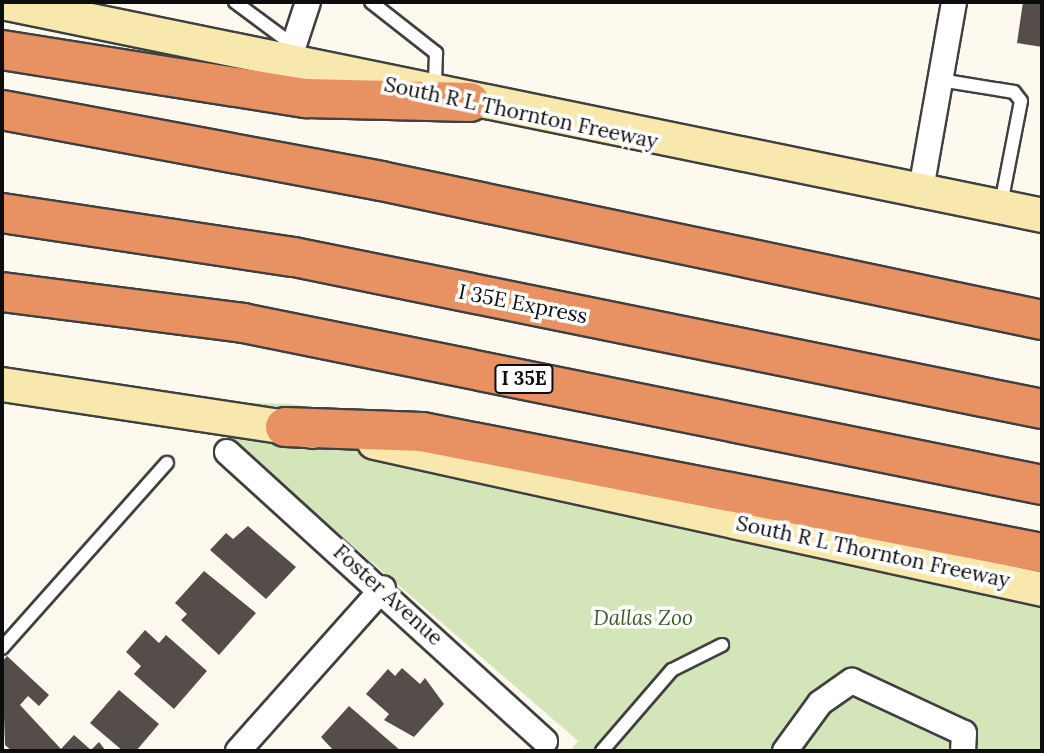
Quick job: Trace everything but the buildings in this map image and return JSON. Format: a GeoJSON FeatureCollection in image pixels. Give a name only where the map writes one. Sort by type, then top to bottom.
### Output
{"type":"FeatureCollection","features":[{"type":"Feature","properties":{"kind":"highway"},"geometry":{"type":"LineString","coordinates":[[2,50],[306,98],[452,98]]}},
{"type":"Feature","properties":{"kind":"highway"},"geometry":{"type":"LineString","coordinates":[[2,110],[381,181],[1042,320]]}},
{"type":"Feature","properties":{"kind":"highway","name":"I 35E Express"},"geometry":{"type":"LineString","coordinates":[[2,213],[294,257],[1042,409]]}},
{"type":"Feature","properties":{"kind":"highway","name":"I 35E"},"geometry":{"type":"LineString","coordinates":[[2,292],[243,323],[1042,485]]}},
{"type":"Feature","properties":{"kind":"highway"},"geometry":{"type":"LineString","coordinates":[[285,427],[422,432],[1042,553]]}},
{"type":"Feature","properties":{"kind":"main road","name":"South R L Thornton Freeway"},"geometry":{"type":"LineString","coordinates":[[2,2],[290,55],[452,98],[920,195],[1042,215]]}},
{"type":"Feature","properties":{"kind":"main road","name":"South R L Thornton Freeway"},"geometry":{"type":"LineString","coordinates":[[2,384],[285,427],[1042,589]]}},
{"type":"Feature","properties":{"kind":"street"},"geometry":{"type":"LineString","coordinates":[[290,55],[308,2]]}},
{"type":"Feature","properties":{"kind":"street"},"geometry":{"type":"LineString","coordinates":[[920,195],[954,2]]}},
{"type":"Feature","properties":{"kind":"street","name":"Foster Avenue"},"geometry":{"type":"LineString","coordinates":[[228,452],[383,588],[545,741]]}},
{"type":"Feature","properties":{"kind":"street"},"geometry":{"type":"LineString","coordinates":[[238,751],[383,588]]}},
{"type":"Feature","properties":{"kind":"street"},"geometry":{"type":"LineString","coordinates":[[785,751],[820,704],[852,681],[964,733],[962,751]]}},
{"type":"Feature","properties":{"kind":"lane"},"geometry":{"type":"LineString","coordinates":[[235,2],[290,55]]}},
{"type":"Feature","properties":{"kind":"lane"},"geometry":{"type":"LineString","coordinates":[[370,2],[436,53],[452,98]]}},
{"type":"Feature","properties":{"kind":"lane"},"geometry":{"type":"LineString","coordinates":[[940,80],[1014,92],[1021,101],[1000,207]]}},
{"type":"Feature","properties":{"kind":"lane"},"geometry":{"type":"LineString","coordinates":[[2,648],[167,463]]}},
{"type":"Feature","properties":{"kind":"lane"},"geometry":{"type":"LineString","coordinates":[[602,751],[672,670],[722,645]]}},
{"type":"Feature","properties":{"kind":"green space","name":"Dallas Zoo"},"geometry":{"type":"Polygon","coordinates":[[[186,401],[292,404],[563,469],[1042,548],[1042,751],[570,751],[578,741],[186,401]]]}}]}
